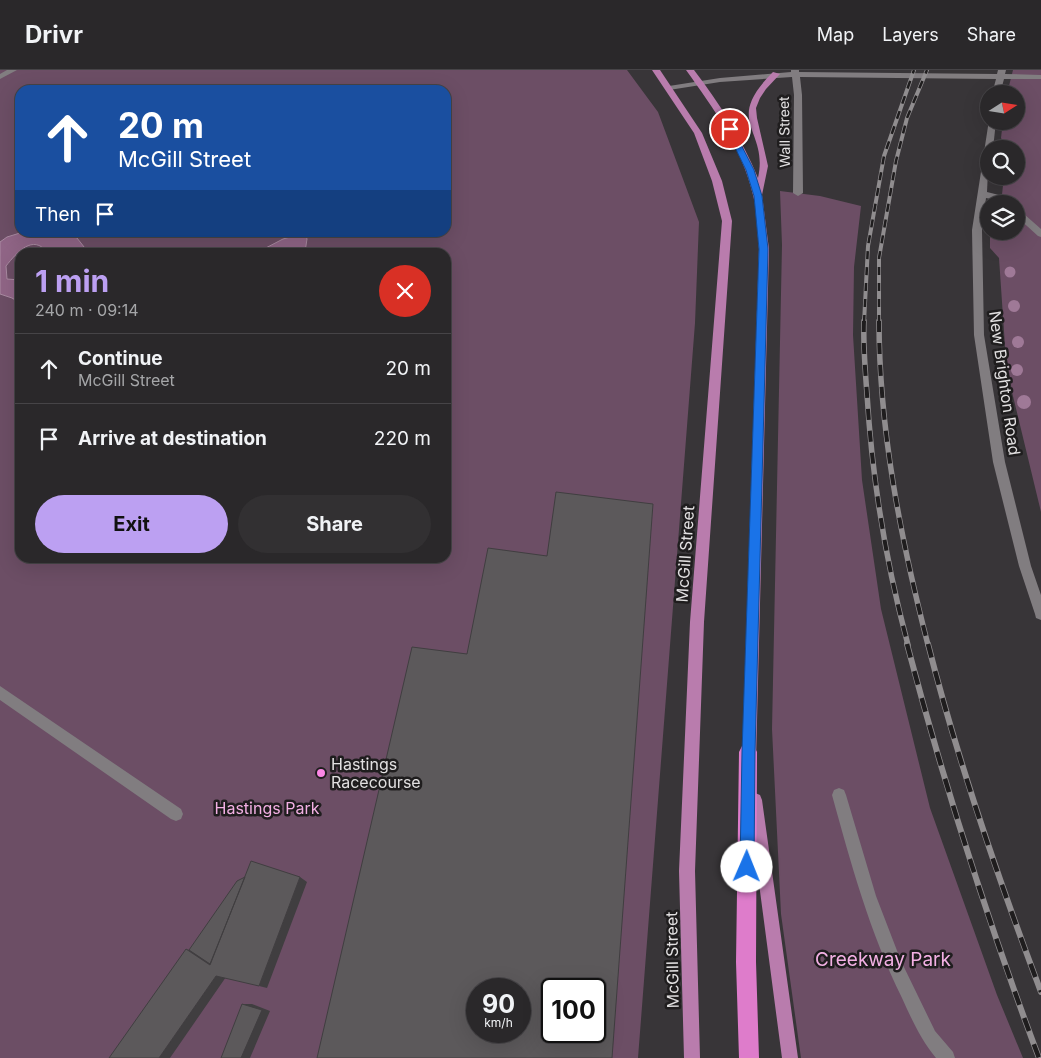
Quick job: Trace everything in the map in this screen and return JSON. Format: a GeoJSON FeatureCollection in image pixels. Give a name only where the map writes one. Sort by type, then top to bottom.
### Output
{"type":"FeatureCollection","features":[{"type":"Feature","properties":{"kind":"highway"},"geometry":{"type":"LineString","coordinates":[[748,752],[746,962],[749,1058]]}},
{"type":"Feature","properties":{"kind":"main road","name":"McGill Street"},"geometry":{"type":"LineString","coordinates":[[656,70],[670,88],[698,133],[717,181],[727,221],[697,622],[687,871],[692,1058]]}},
{"type":"Feature","properties":{"kind":"main road"},"geometry":{"type":"LineString","coordinates":[[690,70],[736,141],[750,170],[758,196],[764,249],[748,752],[790,1058]]}},
{"type":"Feature","properties":{"kind":"main road"},"geometry":{"type":"LineString","coordinates":[[764,70],[776,74]]}},
{"type":"Feature","properties":{"kind":"main road"},"geometry":{"type":"LineString","coordinates":[[758,196],[764,167],[751,116],[757,94],[764,84],[776,74]]}},
{"type":"Feature","properties":{"kind":"street"},"geometry":{"type":"LineString","coordinates":[[0,77],[14,70]]}},
{"type":"Feature","properties":{"kind":"street","name":"Wall Street"},"geometry":{"type":"LineString","coordinates":[[795,70],[798,95],[798,193]]}},
{"type":"Feature","properties":{"kind":"street"},"geometry":{"type":"LineString","coordinates":[[998,85],[1002,70]]}},
{"type":"Feature","properties":{"kind":"street"},"geometry":{"type":"LineString","coordinates":[[670,88],[776,74],[1041,77]]}},
{"type":"Feature","properties":{"kind":"street","name":"New Brighton Road"},"geometry":{"type":"LineString","coordinates":[[991,130],[977,230],[979,335],[999,462],[1025,566],[1041,614]]}},
{"type":"Feature","properties":{"kind":"street"},"geometry":{"type":"LineString","coordinates":[[982,194],[986,195]]}},
{"type":"Feature","properties":{"kind":"street"},"geometry":{"type":"LineString","coordinates":[[1025,219],[1041,234]]}},
{"type":"Feature","properties":{"kind":"street"},"geometry":{"type":"LineString","coordinates":[[0,692],[176,814]]}},
{"type":"Feature","properties":{"kind":"street"},"geometry":{"type":"LineString","coordinates":[[839,795],[868,896],[894,965],[929,1037],[948,1058]]}},
{"type":"Feature","properties":{"kind":"green space","name":"Hastings Racecourse"},"geometry":{"type":"Polygon","coordinates":[[[0,70],[627,70],[658,112],[699,222],[695,323],[638,1058],[0,1058],[0,70]]]}},
{"type":"Feature","properties":{"kind":"green space"},"geometry":{"type":"Polygon","coordinates":[[[1013,70],[1041,70],[1041,512],[1012,392],[1005,346],[999,258],[990,248],[990,240],[1025,240],[1025,195],[1002,195],[1003,185],[1025,185],[1025,140],[1002,140],[1001,138],[1002,130],[1025,130],[1025,85],[1009,85],[1013,70]]]}},
{"type":"Feature","properties":{"kind":"green space","name":"Creekway Park"},"geometry":{"type":"Polygon","coordinates":[[[780,191],[820,196],[861,206],[854,267],[853,335],[862,480],[881,609],[930,808],[997,995],[1023,1058],[801,1058],[781,914],[772,729],[782,245],[780,191]]]}},
{"type":"Feature","properties":{"kind":"shaded area"},"geometry":{"type":"Polygon","coordinates":[[[15,235],[15,237],[75,237],[85,248],[43,248],[31,245],[24,248],[15,248],[15,255],[6,266],[7,279],[15,280],[15,300],[0,294],[0,242],[15,235]]]}},
{"type":"Feature","properties":{"kind":"shaded area"},"geometry":{"type":"Polygon","coordinates":[[[306,237],[306,248],[266,248],[283,239],[306,237]]]}},
{"type":"Feature","properties":{"kind":"building"},"geometry":{"type":"Polygon","coordinates":[[[556,492],[653,504],[612,1058],[317,1058],[412,647],[467,654],[488,548],[547,556],[556,492]]]}},
{"type":"Feature","properties":{"kind":"building"},"geometry":{"type":"Polygon","coordinates":[[[251,861],[300,877],[259,986],[216,976],[159,1058],[109,1058],[186,949],[210,965],[251,861]]]}},
{"type":"Feature","properties":{"kind":"building"},"geometry":{"type":"Polygon","coordinates":[[[245,877],[210,964],[189,950],[237,881],[245,877]]]}},
{"type":"Feature","properties":{"kind":"building"},"geometry":{"type":"Polygon","coordinates":[[[242,1004],[262,1010],[241,1058],[221,1058],[242,1004]]]}},
{"type":"Feature","properties":{"kind":"railway"},"geometry":{"type":"LineString","coordinates":[[864,323],[868,246],[884,156],[914,70]]}},
{"type":"Feature","properties":{"kind":"railway"},"geometry":{"type":"LineString","coordinates":[[879,321],[879,258],[896,161],[907,118],[927,70]]}},
{"type":"Feature","properties":{"kind":"railway"},"geometry":{"type":"LineString","coordinates":[[879,321],[883,403],[893,484],[909,565],[928,645]]}},
{"type":"Feature","properties":{"kind":"railway"},"geometry":{"type":"LineString","coordinates":[[864,323],[869,426],[876,489],[893,583],[908,645]]}},
{"type":"Feature","properties":{"kind":"railway"},"geometry":{"type":"LineString","coordinates":[[907,644],[936,749],[968,852],[1002,956],[1039,1058]]}},
{"type":"Feature","properties":{"kind":"railway"},"geometry":{"type":"LineString","coordinates":[[928,644],[952,732],[980,820],[1041,992]]}},
{"type":"Feature","properties":{"kind":"place","name":"Hastings Racecourse"},"geometry":{"type":"Point","coordinates":[321,773]}},
{"type":"Feature","properties":{"kind":"route"},"geometry":{"type":"LineString","coordinates":[[730,129],[750,170],[758,196],[764,249],[748,752],[747,867]]}},
{"type":"Feature","properties":{"kind":"park label","name":"Hastings Park"},"geometry":{"type":"Point","coordinates":[267,808]}}]}
